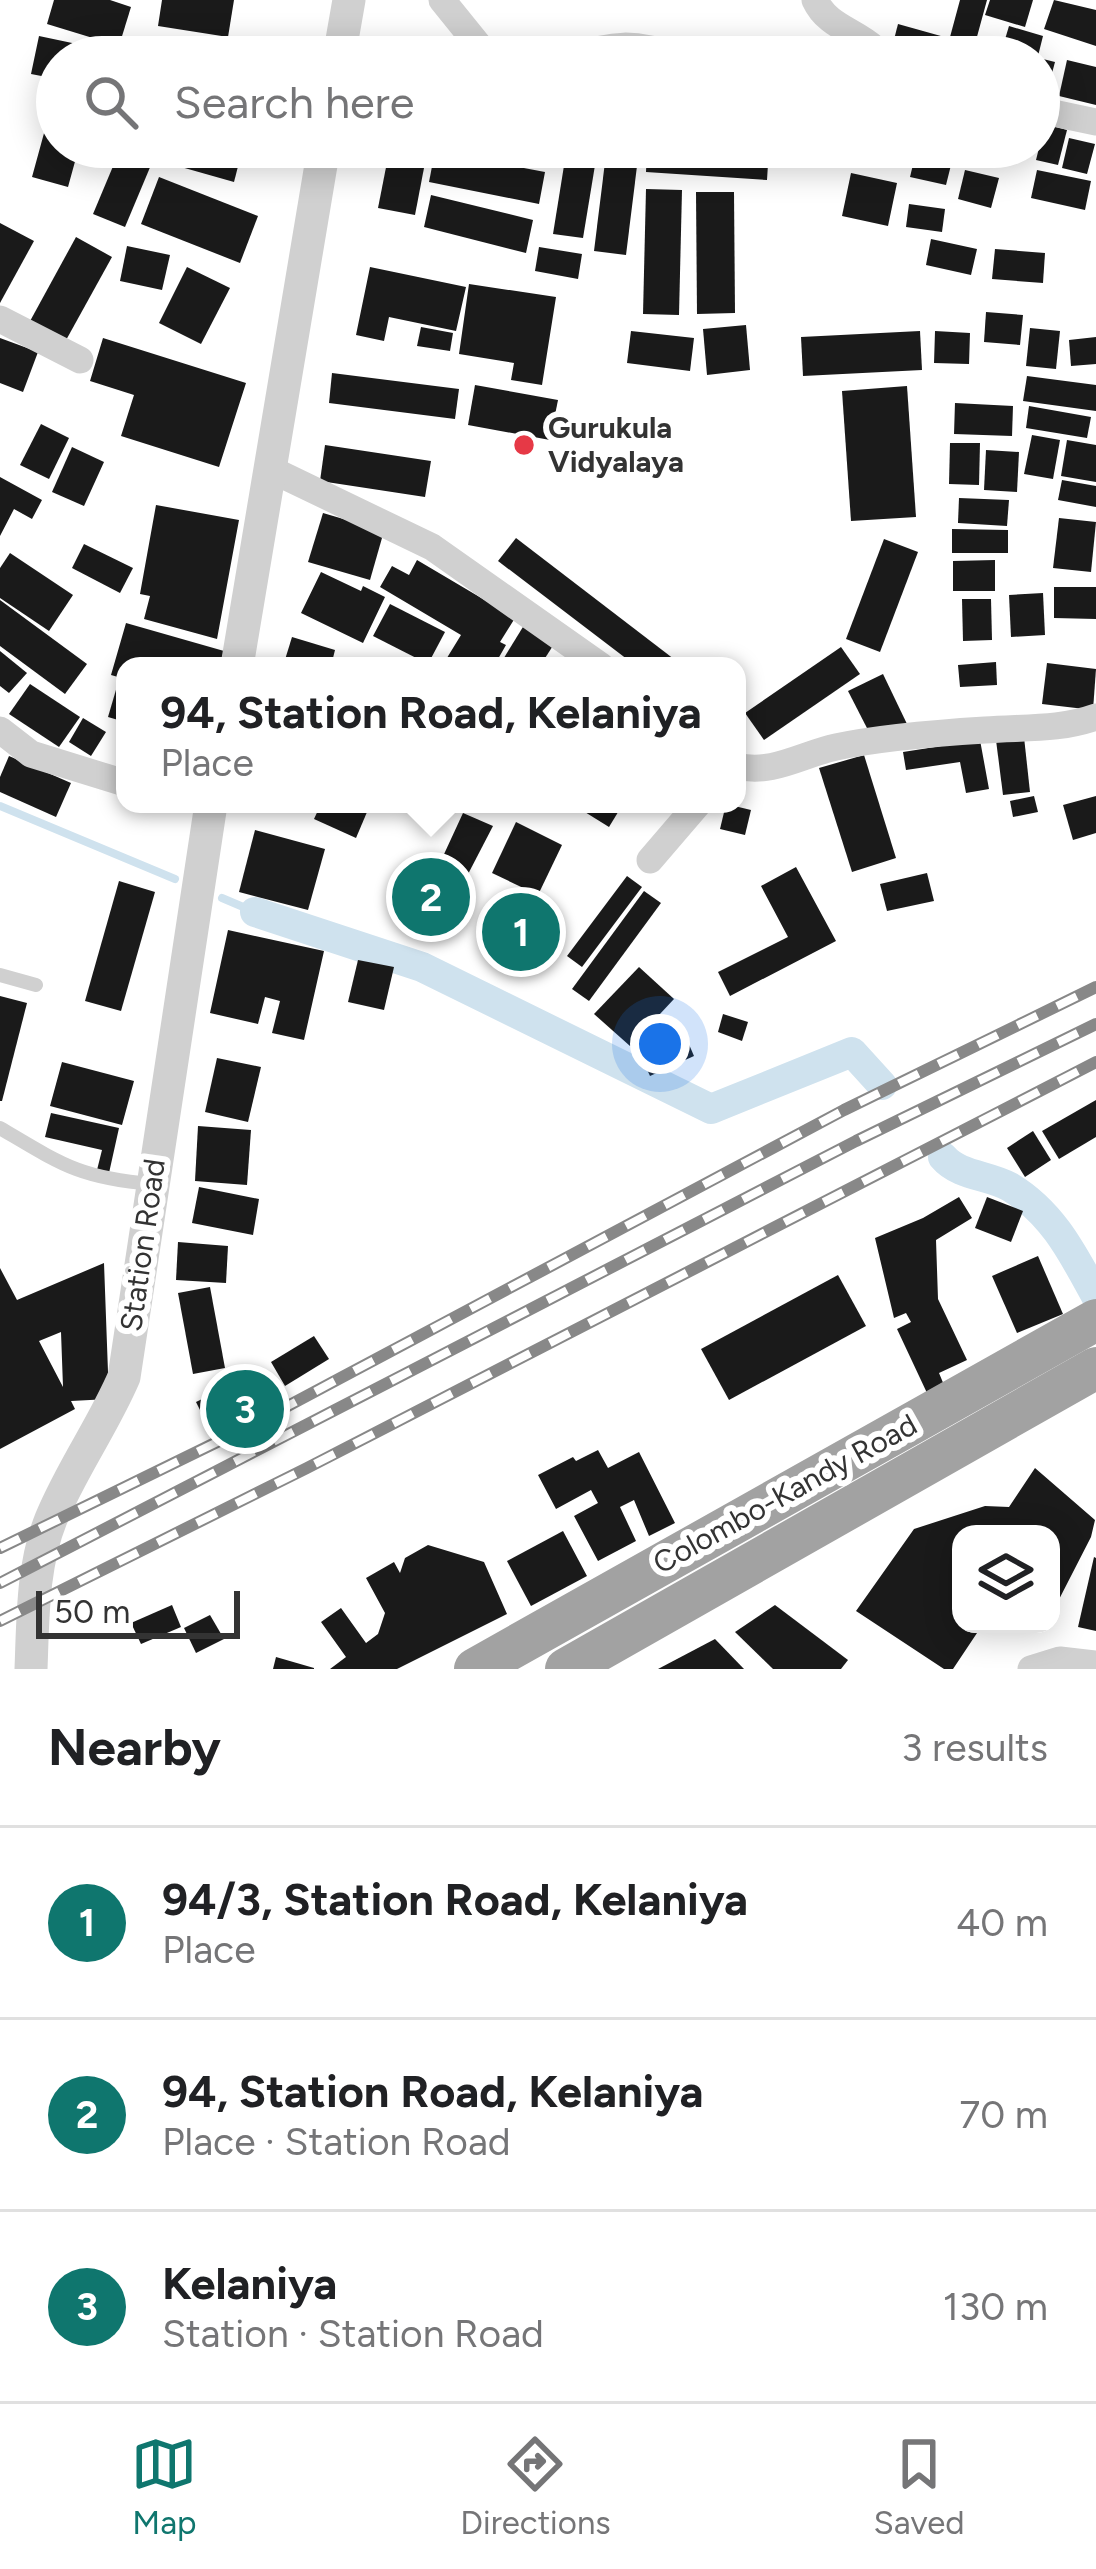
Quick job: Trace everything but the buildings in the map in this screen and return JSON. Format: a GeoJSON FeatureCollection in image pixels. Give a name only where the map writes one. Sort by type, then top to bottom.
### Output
{"type":"FeatureCollection","features":[{"type":"Feature","properties":{"kind":"highway","name":"Colombo-Kandy Road"},"geometry":{"type":"LineString","coordinates":[[475,1669],[1096,1320]]}},
{"type":"Feature","properties":{"kind":"highway","name":"Colombo-Kandy Road"},"geometry":{"type":"LineString","coordinates":[[566,1669],[1096,1368]]}},
{"type":"Feature","properties":{"kind":"street"},"geometry":{"type":"LineString","coordinates":[[343,36],[349,0]]}},
{"type":"Feature","properties":{"kind":"street"},"geometry":{"type":"LineString","coordinates":[[442,0],[471,36]]}},
{"type":"Feature","properties":{"kind":"street"},"geometry":{"type":"LineString","coordinates":[[815,0],[828,20],[856,36]]}},
{"type":"Feature","properties":{"kind":"street"},"geometry":{"type":"LineString","coordinates":[[1060,114],[1096,122]]}},
{"type":"Feature","properties":{"kind":"street"},"geometry":{"type":"LineString","coordinates":[[239,657],[320,168]]}},
{"type":"Feature","properties":{"kind":"street"},"geometry":{"type":"LineString","coordinates":[[0,320],[80,360]]}},
{"type":"Feature","properties":{"kind":"street"},"geometry":{"type":"LineString","coordinates":[[270,469],[432,547],[589,657]]}},
{"type":"Feature","properties":{"kind":"street"},"geometry":{"type":"LineString","coordinates":[[746,768],[794,762],[836,747],[1042,728],[1096,717]]}},
{"type":"Feature","properties":{"kind":"street"},"geometry":{"type":"LineString","coordinates":[[0,730],[31,754],[116,780]]}},
{"type":"Feature","properties":{"kind":"street","name":"Station Road"},"geometry":{"type":"LineString","coordinates":[[31,1669],[33,1606],[49,1522],[104,1424],[124,1377],[204,813]]}},
{"type":"Feature","properties":{"kind":"street"},"geometry":{"type":"LineString","coordinates":[[650,860],[690,813]]}},
{"type":"Feature","properties":{"kind":"street"},"geometry":{"type":"LineString","coordinates":[[1031,1669],[1060,1660],[1096,1664]]}},
{"type":"Feature","properties":{"kind":"lane"},"geometry":{"type":"LineString","coordinates":[[0,975],[36,985]]}},
{"type":"Feature","properties":{"kind":"lane"},"geometry":{"type":"LineString","coordinates":[[0,1128],[72,1171],[99,1180],[152,1184]]}},
{"type":"Feature","properties":{"kind":"waterway"},"geometry":{"type":"LineString","coordinates":[[0,806],[175,879]]}},
{"type":"Feature","properties":{"kind":"waterway"},"geometry":{"type":"LineString","coordinates":[[222,898],[255,912]]}},
{"type":"Feature","properties":{"kind":"waterway"},"geometry":{"type":"LineString","coordinates":[[255,912],[422,967],[711,1109],[852,1052],[882,1085]]}},
{"type":"Feature","properties":{"kind":"waterway"},"geometry":{"type":"LineString","coordinates":[[943,1157],[957,1168],[1002,1183],[1025,1197],[1061,1236],[1096,1296]]}},
{"type":"Feature","properties":{"kind":"railway"},"geometry":{"type":"LineString","coordinates":[[0,1548],[254,1424],[844,1110],[1096,987]]}},
{"type":"Feature","properties":{"kind":"railway"},"geometry":{"type":"LineString","coordinates":[[0,1583],[856,1141],[1096,1024]]}},
{"type":"Feature","properties":{"kind":"railway"},"geometry":{"type":"LineString","coordinates":[[0,1621],[1096,1062]]}},
{"type":"Feature","properties":{"kind":"place","name":"Gurukula Vidyalaya"},"geometry":{"type":"Point","coordinates":[524,445]}},
{"type":"Feature","properties":{"kind":"place","name":"94, Station Road, Kelaniya"},"geometry":{"type":"Point","coordinates":[431,897]}},
{"type":"Feature","properties":{"kind":"place","name":"94/3, Station Road, Kelaniya"},"geometry":{"type":"Point","coordinates":[521,932]}},
{"type":"Feature","properties":{"kind":"place","name":"Kelaniya"},"geometry":{"type":"Point","coordinates":[245,1409]}}]}
